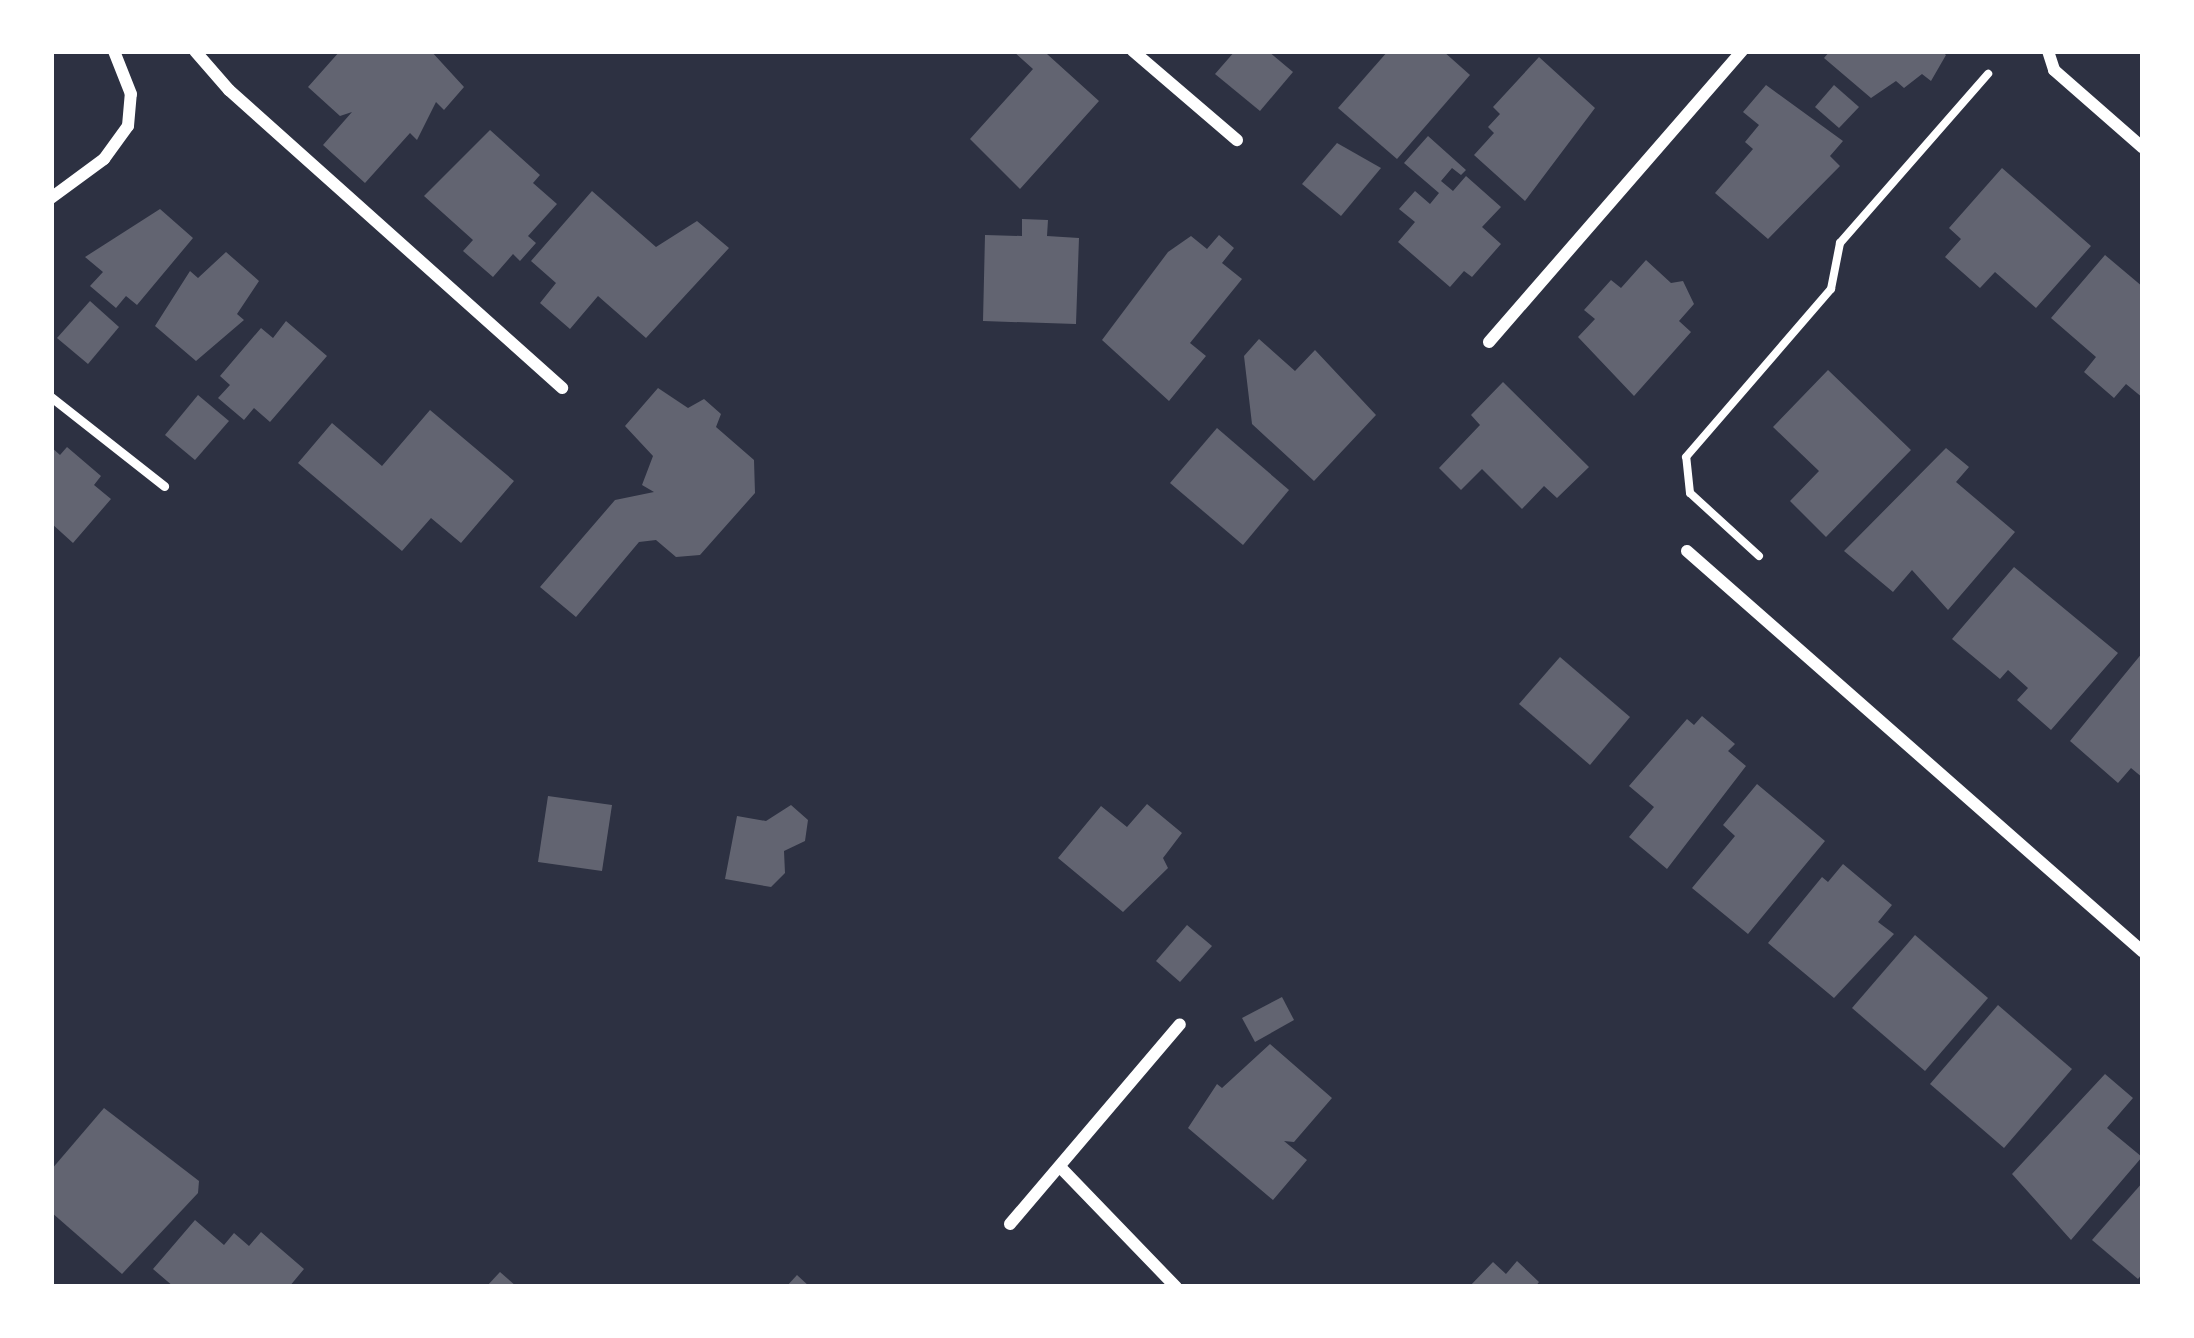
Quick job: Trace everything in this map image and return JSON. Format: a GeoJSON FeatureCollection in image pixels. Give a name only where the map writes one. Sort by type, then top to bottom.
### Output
{"type":"FeatureCollection","features":[{"type":"Feature","properties":{"kind":"street"},"geometry":{"type":"LineString","coordinates":[[51,198],[104,159],[128,126],[129,82],[115,51]]}},
{"type":"Feature","properties":{"kind":"street"},"geometry":{"type":"LineString","coordinates":[[195,51],[562,388]]}},
{"type":"Feature","properties":{"kind":"street"},"geometry":{"type":"LineString","coordinates":[[1133,51],[1237,140]]}},
{"type":"Feature","properties":{"kind":"street"},"geometry":{"type":"LineString","coordinates":[[1489,342],[1742,51]]}},
{"type":"Feature","properties":{"kind":"street"},"geometry":{"type":"LineString","coordinates":[[2047,53],[2143,148]]}},
{"type":"Feature","properties":{"kind":"street"},"geometry":{"type":"LineString","coordinates":[[1687,551],[2143,952]]}},
{"type":"Feature","properties":{"kind":"street"},"geometry":{"type":"LineString","coordinates":[[1010,1224],[1064,1170],[1180,1024]]}},
{"type":"Feature","properties":{"kind":"street"},"geometry":{"type":"LineString","coordinates":[[1064,1170],[1176,1287]]}},
{"type":"Feature","properties":{"kind":"lane"},"geometry":{"type":"LineString","coordinates":[[51,397],[164,486]]}},
{"type":"Feature","properties":{"kind":"path"},"geometry":{"type":"LineString","coordinates":[[1759,556],[1690,493],[1686,457],[1831,289],[1840,243],[1988,74]]}},
{"type":"Feature","properties":{"kind":"building"},"geometry":{"type":"Polygon","coordinates":[[[340,51],[431,51],[464,87],[444,110],[436,102],[417,140],[410,133],[365,183],[323,145],[352,112],[340,116],[308,87],[340,51]]]}},
{"type":"Feature","properties":{"kind":"building"},"geometry":{"type":"Polygon","coordinates":[[[1013,51],[1047,54],[1099,101],[1020,189],[970,139],[1033,69],[1013,51]]]}},
{"type":"Feature","properties":{"kind":"building"},"geometry":{"type":"Polygon","coordinates":[[[1235,51],[1268,51],[1293,72],[1260,111],[1215,74],[1235,51]]]}},
{"type":"Feature","properties":{"kind":"building"},"geometry":{"type":"Polygon","coordinates":[[[1388,51],[1443,51],[1470,75],[1397,159],[1338,108],[1388,51]]]}},
{"type":"Feature","properties":{"kind":"building"},"geometry":{"type":"Polygon","coordinates":[[[1830,51],[1941,51],[1946,55],[1931,81],[1922,74],[1904,88],[1896,81],[1871,98],[1824,58],[1830,51]]]}},
{"type":"Feature","properties":{"kind":"building"},"geometry":{"type":"Polygon","coordinates":[[[1539,57],[1595,108],[1525,201],[1474,155],[1494,133],[1488,127],[1500,114],[1493,107],[1539,57]]]}},
{"type":"Feature","properties":{"kind":"building"},"geometry":{"type":"Polygon","coordinates":[[[1766,85],[1843,141],[1830,156],[1840,166],[1768,239],[1715,193],[1753,149],[1745,142],[1759,125],[1743,112],[1766,85]]]}},
{"type":"Feature","properties":{"kind":"building"},"geometry":{"type":"Polygon","coordinates":[[[1834,85],[1859,107],[1839,128],[1815,107],[1834,85]]]}},
{"type":"Feature","properties":{"kind":"building"},"geometry":{"type":"Polygon","coordinates":[[[490,130],[540,175],[533,183],[557,204],[528,236],[536,243],[520,261],[513,254],[493,277],[463,251],[473,240],[424,196],[490,130]]]}},
{"type":"Feature","properties":{"kind":"building"},"geometry":{"type":"Polygon","coordinates":[[[1428,136],[1466,170],[1461,175],[1452,168],[1441,181],[1453,191],[1466,176],[1501,207],[1482,227],[1501,244],[1472,277],[1464,271],[1450,287],[1398,242],[1415,222],[1399,209],[1415,191],[1430,204],[1439,193],[1404,163],[1428,136]]]}},
{"type":"Feature","properties":{"kind":"building"},"geometry":{"type":"Polygon","coordinates":[[[1337,143],[1381,168],[1341,216],[1302,184],[1337,143]]]}},
{"type":"Feature","properties":{"kind":"building"},"geometry":{"type":"Polygon","coordinates":[[[2002,168],[2091,246],[2036,308],[1995,272],[1980,288],[1945,257],[1961,239],[1949,228],[2002,168]]]}},
{"type":"Feature","properties":{"kind":"building"},"geometry":{"type":"Polygon","coordinates":[[[592,191],[656,247],[697,221],[729,248],[646,338],[598,296],[570,329],[540,303],[556,283],[531,261],[592,191]]]}},
{"type":"Feature","properties":{"kind":"building"},"geometry":{"type":"Polygon","coordinates":[[[160,209],[193,238],[137,305],[126,296],[116,308],[90,286],[103,272],[85,257],[160,209]]]}},
{"type":"Feature","properties":{"kind":"building"},"geometry":{"type":"Polygon","coordinates":[[[1022,219],[1048,220],[1047,236],[1079,238],[1076,324],[983,321],[985,235],[1022,236],[1022,219]]]}},
{"type":"Feature","properties":{"kind":"building"},"geometry":{"type":"Polygon","coordinates":[[[1219,235],[1234,248],[1222,263],[1242,279],[1190,343],[1206,356],[1169,401],[1102,340],[1168,252],[1191,236],[1207,249],[1219,235]]]}},
{"type":"Feature","properties":{"kind":"building"},"geometry":{"type":"Polygon","coordinates":[[[226,252],[259,281],[237,314],[244,320],[196,361],[155,326],[190,271],[198,278],[226,252]]]}},
{"type":"Feature","properties":{"kind":"building"},"geometry":{"type":"Polygon","coordinates":[[[2105,255],[2143,287],[2143,398],[2126,384],[2114,398],[2084,372],[2096,357],[2051,318],[2105,255]]]}},
{"type":"Feature","properties":{"kind":"building"},"geometry":{"type":"Polygon","coordinates":[[[1646,260],[1671,283],[1683,281],[1694,304],[1679,321],[1691,332],[1634,396],[1578,337],[1595,319],[1584,310],[1611,280],[1621,288],[1646,260]]]}},
{"type":"Feature","properties":{"kind":"building"},"geometry":{"type":"Polygon","coordinates":[[[90,301],[119,327],[88,364],[57,338],[90,301]]]}},
{"type":"Feature","properties":{"kind":"building"},"geometry":{"type":"Polygon","coordinates":[[[286,321],[327,356],[270,422],[254,408],[244,420],[218,398],[230,385],[220,376],[261,328],[273,338],[286,321]]]}},
{"type":"Feature","properties":{"kind":"building"},"geometry":{"type":"Polygon","coordinates":[[[1259,339],[1295,371],[1315,350],[1376,415],[1314,481],[1252,424],[1244,356],[1259,339]]]}},
{"type":"Feature","properties":{"kind":"building"},"geometry":{"type":"Polygon","coordinates":[[[1828,370],[1911,450],[1826,537],[1790,501],[1819,471],[1773,427],[1828,370]]]}},
{"type":"Feature","properties":{"kind":"building"},"geometry":{"type":"Polygon","coordinates":[[[1503,382],[1589,467],[1557,498],[1544,486],[1522,509],[1482,469],[1461,490],[1439,468],[1480,425],[1471,415],[1503,382]]]}},
{"type":"Feature","properties":{"kind":"building"},"geometry":{"type":"Polygon","coordinates":[[[658,388],[688,408],[704,399],[721,414],[716,427],[754,460],[755,493],[700,555],[676,557],[656,540],[639,542],[576,617],[540,587],[615,500],[654,492],[642,485],[653,456],[625,426],[658,388]]]}},
{"type":"Feature","properties":{"kind":"building"},"geometry":{"type":"Polygon","coordinates":[[[198,395],[229,421],[195,460],[165,435],[198,395]]]}},
{"type":"Feature","properties":{"kind":"building"},"geometry":{"type":"Polygon","coordinates":[[[430,410],[514,481],[461,543],[431,518],[402,551],[298,463],[332,423],[382,466],[430,410]]]}},
{"type":"Feature","properties":{"kind":"building"},"geometry":{"type":"Polygon","coordinates":[[[1217,428],[1289,490],[1243,545],[1170,483],[1217,428]]]}},
{"type":"Feature","properties":{"kind":"building"},"geometry":{"type":"Polygon","coordinates":[[[51,447],[60,455],[67,447],[101,476],[94,485],[111,499],[73,543],[51,523],[51,447]]]}},
{"type":"Feature","properties":{"kind":"building"},"geometry":{"type":"Polygon","coordinates":[[[1946,448],[1969,467],[1956,482],[2015,532],[1948,610],[1912,570],[1893,592],[1844,551],[1946,448]]]}},
{"type":"Feature","properties":{"kind":"building"},"geometry":{"type":"Polygon","coordinates":[[[2014,567],[2118,653],[2051,730],[2017,700],[2028,688],[2008,670],[2000,679],[1952,639],[2014,567]]]}},
{"type":"Feature","properties":{"kind":"building"},"geometry":{"type":"Polygon","coordinates":[[[2143,652],[2143,778],[2131,768],[2118,783],[2070,741],[2143,652]]]}},
{"type":"Feature","properties":{"kind":"building"},"geometry":{"type":"Polygon","coordinates":[[[1560,657],[1630,717],[1590,765],[1519,704],[1560,657]]]}},
{"type":"Feature","properties":{"kind":"building"},"geometry":{"type":"Polygon","coordinates":[[[1702,716],[1735,744],[1728,751],[1746,766],[1667,869],[1629,837],[1654,807],[1629,786],[1687,719],[1694,725],[1702,716]]]}},
{"type":"Feature","properties":{"kind":"building"},"geometry":{"type":"Polygon","coordinates":[[[1757,784],[1825,841],[1748,934],[1692,888],[1735,836],[1723,825],[1757,784]]]}},
{"type":"Feature","properties":{"kind":"building"},"geometry":{"type":"Polygon","coordinates":[[[548,796],[612,805],[602,871],[538,862],[548,796]]]}},
{"type":"Feature","properties":{"kind":"building"},"geometry":{"type":"Polygon","coordinates":[[[1147,804],[1182,833],[1163,858],[1168,868],[1123,912],[1058,858],[1101,806],[1127,827],[1147,804]]]}},
{"type":"Feature","properties":{"kind":"building"},"geometry":{"type":"Polygon","coordinates":[[[791,805],[808,820],[805,841],[784,851],[785,873],[771,887],[725,879],[737,816],[766,821],[791,805]]]}},
{"type":"Feature","properties":{"kind":"building"},"geometry":{"type":"Polygon","coordinates":[[[1843,864],[1892,905],[1878,922],[1894,934],[1834,998],[1768,943],[1822,877],[1828,882],[1843,864]]]}},
{"type":"Feature","properties":{"kind":"building"},"geometry":{"type":"Polygon","coordinates":[[[1187,925],[1212,946],[1180,982],[1156,961],[1187,925]]]}},
{"type":"Feature","properties":{"kind":"building"},"geometry":{"type":"Polygon","coordinates":[[[1915,935],[1988,998],[1925,1071],[1852,1008],[1915,935]]]}},
{"type":"Feature","properties":{"kind":"building"},"geometry":{"type":"Polygon","coordinates":[[[1282,997],[1294,1020],[1255,1042],[1242,1018],[1282,997]]]}},
{"type":"Feature","properties":{"kind":"building"},"geometry":{"type":"Polygon","coordinates":[[[1998,1005],[2072,1069],[2004,1148],[1930,1084],[1998,1005]]]}},
{"type":"Feature","properties":{"kind":"building"},"geometry":{"type":"Polygon","coordinates":[[[1270,1044],[1332,1098],[1294,1142],[1284,1141],[1307,1160],[1273,1200],[1188,1128],[1217,1084],[1222,1088],[1270,1044]]]}},
{"type":"Feature","properties":{"kind":"building"},"geometry":{"type":"Polygon","coordinates":[[[2105,1074],[2133,1098],[2107,1128],[2142,1157],[2071,1240],[2012,1174],[2105,1074]]]}},
{"type":"Feature","properties":{"kind":"building"},"geometry":{"type":"Polygon","coordinates":[[[104,1108],[199,1181],[198,1193],[122,1274],[51,1212],[51,1170],[104,1108]]]}},
{"type":"Feature","properties":{"kind":"building"},"geometry":{"type":"Polygon","coordinates":[[[2143,1182],[2143,1273],[2138,1279],[2092,1240],[2143,1182]]]}},
{"type":"Feature","properties":{"kind":"building"},"geometry":{"type":"Polygon","coordinates":[[[195,1220],[224,1245],[234,1233],[249,1246],[261,1232],[304,1269],[289,1287],[174,1287],[153,1269],[195,1220]]]}},
{"type":"Feature","properties":{"kind":"building"},"geometry":{"type":"Polygon","coordinates":[[[1517,1261],[1539,1282],[1535,1287],[1469,1287],[1493,1262],[1506,1274],[1517,1261]]]}},
{"type":"Feature","properties":{"kind":"building"},"geometry":{"type":"Polygon","coordinates":[[[500,1272],[517,1287],[486,1287],[500,1272]]]}},
{"type":"Feature","properties":{"kind":"building"},"geometry":{"type":"Polygon","coordinates":[[[797,1275],[810,1287],[786,1287],[797,1275]]]}}]}
